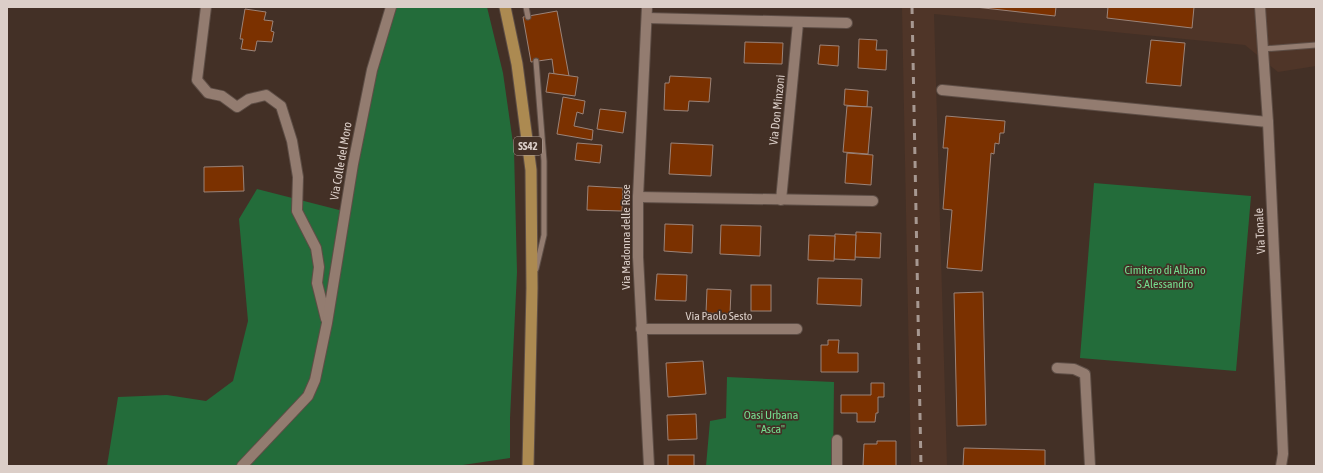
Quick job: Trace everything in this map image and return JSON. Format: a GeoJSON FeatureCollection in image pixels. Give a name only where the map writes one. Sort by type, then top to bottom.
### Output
{"type":"FeatureCollection","features":[{"type":"Feature","properties":{"kind":"highway","name":"SS42"},"geometry":{"type":"LineString","coordinates":[[505,7],[517,64],[531,170],[532,288],[528,466]]}},
{"type":"Feature","properties":{"kind":"street","name":"Via Colle del Moro"},"geometry":{"type":"LineString","coordinates":[[206,7],[197,80],[208,93],[222,96],[237,107],[249,100],[266,95],[281,106],[292,141],[298,177],[297,211],[316,248],[319,267],[317,283],[327,323]]}},
{"type":"Feature","properties":{"kind":"street","name":"Via Colle del Moro"},"geometry":{"type":"LineString","coordinates":[[242,466],[308,396],[319,365],[351,171],[372,70],[391,7]]}},
{"type":"Feature","properties":{"kind":"street","name":"Via Madonna delle Rose"},"geometry":{"type":"LineString","coordinates":[[647,7],[638,197],[641,329],[649,466]]}},
{"type":"Feature","properties":{"kind":"street","name":"Via Tonale"},"geometry":{"type":"LineString","coordinates":[[1260,7],[1268,122],[1283,454],[1281,466]]}},
{"type":"Feature","properties":{"kind":"street"},"geometry":{"type":"LineString","coordinates":[[647,18],[847,23]]}},
{"type":"Feature","properties":{"kind":"street","name":"Via Don Minzoni"},"geometry":{"type":"LineString","coordinates":[[781,200],[798,22]]}},
{"type":"Feature","properties":{"kind":"street"},"geometry":{"type":"LineString","coordinates":[[942,90],[1268,122]]}},
{"type":"Feature","properties":{"kind":"street"},"geometry":{"type":"LineString","coordinates":[[638,197],[873,201]]}},
{"type":"Feature","properties":{"kind":"street","name":"Via Paolo Sesto"},"geometry":{"type":"LineString","coordinates":[[641,329],[796,329]]}},
{"type":"Feature","properties":{"kind":"street"},"geometry":{"type":"LineString","coordinates":[[1057,368],[1074,369],[1085,374],[1090,466]]}},
{"type":"Feature","properties":{"kind":"street"},"geometry":{"type":"LineString","coordinates":[[837,440],[837,466]]}},
{"type":"Feature","properties":{"kind":"street","name":"Via Tonale"},"geometry":{"type":"LineString","coordinates":[[1283,454],[1287,466]]}},
{"type":"Feature","properties":{"kind":"lane"},"geometry":{"type":"LineString","coordinates":[[526,7],[528,17]]}},
{"type":"Feature","properties":{"kind":"lane"},"geometry":{"type":"LineString","coordinates":[[1263,49],[1316,45]]}},
{"type":"Feature","properties":{"kind":"lane"},"geometry":{"type":"LineString","coordinates":[[532,288],[544,235],[543,154],[536,61]]}},
{"type":"Feature","properties":{"kind":"shaded area"},"geometry":{"type":"Polygon","coordinates":[[[902,7],[1316,7],[1316,66],[1278,72],[1245,45],[934,14],[947,466],[911,466],[902,7]]]}},
{"type":"Feature","properties":{"kind":"green space"},"geometry":{"type":"Polygon","coordinates":[[[395,7],[487,7],[503,73],[514,150],[517,272],[510,418],[510,458],[456,466],[107,466],[118,397],[167,395],[206,401],[233,381],[248,321],[239,219],[257,189],[347,212],[360,133],[395,7]]]}},
{"type":"Feature","properties":{"kind":"green space","name":"Cimitero di Albano S.Alessandro"},"geometry":{"type":"Polygon","coordinates":[[[1094,183],[1251,196],[1236,371],[1080,358],[1094,183]]]}},
{"type":"Feature","properties":{"kind":"green space","name":"Oasi Urbana \"Asca\""},"geometry":{"type":"Polygon","coordinates":[[[727,377],[834,382],[833,466],[706,466],[710,421],[726,418],[727,377]]]}},
{"type":"Feature","properties":{"kind":"building"},"geometry":{"type":"Polygon","coordinates":[[[975,7],[1056,7],[1055,16],[975,7]]]}},
{"type":"Feature","properties":{"kind":"building"},"geometry":{"type":"Polygon","coordinates":[[[1108,7],[1194,7],[1192,28],[1107,18],[1108,7]]]}},
{"type":"Feature","properties":{"kind":"building"},"geometry":{"type":"Polygon","coordinates":[[[245,9],[266,12],[264,20],[273,21],[271,31],[274,32],[272,42],[257,41],[255,51],[241,49],[243,39],[240,39],[245,9]]]}},
{"type":"Feature","properties":{"kind":"building"},"geometry":{"type":"Polygon","coordinates":[[[557,11],[569,76],[554,74],[552,59],[531,62],[523,17],[557,11]]]}},
{"type":"Feature","properties":{"kind":"building"},"geometry":{"type":"Polygon","coordinates":[[[859,39],[877,40],[876,50],[887,50],[886,70],[858,68],[859,39]]]}},
{"type":"Feature","properties":{"kind":"building"},"geometry":{"type":"Polygon","coordinates":[[[1151,40],[1185,43],[1181,86],[1146,83],[1151,40]]]}},
{"type":"Feature","properties":{"kind":"building"},"geometry":{"type":"Polygon","coordinates":[[[745,42],[783,43],[782,64],[744,63],[745,42]]]}},
{"type":"Feature","properties":{"kind":"building"},"geometry":{"type":"Polygon","coordinates":[[[820,45],[839,46],[838,66],[818,64],[820,45]]]}},
{"type":"Feature","properties":{"kind":"building"},"geometry":{"type":"Polygon","coordinates":[[[549,73],[578,77],[575,96],[546,92],[549,73]]]}},
{"type":"Feature","properties":{"kind":"building"},"geometry":{"type":"Polygon","coordinates":[[[670,76],[711,78],[709,102],[689,101],[688,111],[664,110],[665,83],[669,83],[670,76]]]}},
{"type":"Feature","properties":{"kind":"building"},"geometry":{"type":"Polygon","coordinates":[[[845,89],[868,91],[867,107],[844,105],[845,89]]]}},
{"type":"Feature","properties":{"kind":"building"},"geometry":{"type":"Polygon","coordinates":[[[563,97],[585,101],[583,114],[577,112],[574,126],[593,130],[592,140],[557,134],[563,97]]]}},
{"type":"Feature","properties":{"kind":"building"},"geometry":{"type":"Polygon","coordinates":[[[847,106],[872,107],[868,154],[843,152],[847,106]]]}},
{"type":"Feature","properties":{"kind":"building"},"geometry":{"type":"Polygon","coordinates":[[[600,109],[626,112],[623,133],[597,129],[600,109]]]}},
{"type":"Feature","properties":{"kind":"building"},"geometry":{"type":"Polygon","coordinates":[[[946,116],[1005,121],[1004,133],[1000,133],[999,144],[995,143],[994,154],[991,153],[982,271],[947,268],[952,210],[943,209],[948,148],[943,148],[946,116]]]}},
{"type":"Feature","properties":{"kind":"building"},"geometry":{"type":"Polygon","coordinates":[[[577,143],[602,145],[600,163],[575,160],[577,143]]]}},
{"type":"Feature","properties":{"kind":"building"},"geometry":{"type":"Polygon","coordinates":[[[671,143],[713,145],[711,176],[669,174],[671,143]]]}},
{"type":"Feature","properties":{"kind":"building"},"geometry":{"type":"Polygon","coordinates":[[[847,153],[873,155],[871,185],[845,183],[847,153]]]}},
{"type":"Feature","properties":{"kind":"building"},"geometry":{"type":"Polygon","coordinates":[[[243,166],[244,191],[204,192],[204,167],[243,166]]]}},
{"type":"Feature","properties":{"kind":"building"},"geometry":{"type":"Polygon","coordinates":[[[588,186],[623,188],[622,211],[587,210],[588,186]]]}},
{"type":"Feature","properties":{"kind":"building"},"geometry":{"type":"Polygon","coordinates":[[[665,224],[693,225],[692,253],[664,251],[665,224]]]}},
{"type":"Feature","properties":{"kind":"building"},"geometry":{"type":"Polygon","coordinates":[[[721,225],[761,226],[760,256],[720,254],[721,225]]]}},
{"type":"Feature","properties":{"kind":"building"},"geometry":{"type":"Polygon","coordinates":[[[856,232],[881,233],[880,258],[855,257],[856,232]]]}},
{"type":"Feature","properties":{"kind":"building"},"geometry":{"type":"Polygon","coordinates":[[[835,234],[856,235],[855,260],[834,259],[835,234]]]}},
{"type":"Feature","properties":{"kind":"building"},"geometry":{"type":"Polygon","coordinates":[[[809,235],[835,236],[834,261],[808,260],[809,235]]]}},
{"type":"Feature","properties":{"kind":"building"},"geometry":{"type":"Polygon","coordinates":[[[657,274],[687,275],[686,301],[655,300],[657,274]]]}},
{"type":"Feature","properties":{"kind":"building"},"geometry":{"type":"Polygon","coordinates":[[[818,278],[862,279],[861,306],[817,304],[818,278]]]}},
{"type":"Feature","properties":{"kind":"building"},"geometry":{"type":"Polygon","coordinates":[[[751,285],[771,285],[771,311],[751,311],[751,285]]]}},
{"type":"Feature","properties":{"kind":"building"},"geometry":{"type":"Polygon","coordinates":[[[707,289],[731,290],[730,314],[706,313],[707,289]]]}},
{"type":"Feature","properties":{"kind":"building"},"geometry":{"type":"Polygon","coordinates":[[[983,292],[986,425],[957,426],[954,293],[983,292]]]}},
{"type":"Feature","properties":{"kind":"building"},"geometry":{"type":"Polygon","coordinates":[[[828,340],[839,340],[838,353],[858,353],[858,372],[821,372],[821,345],[828,345],[828,340]]]}},
{"type":"Feature","properties":{"kind":"building"},"geometry":{"type":"Polygon","coordinates":[[[703,361],[706,394],[668,397],[666,363],[703,361]]]}},
{"type":"Feature","properties":{"kind":"building"},"geometry":{"type":"Polygon","coordinates":[[[871,383],[884,383],[884,397],[878,397],[878,413],[876,413],[875,422],[857,422],[857,413],[841,413],[841,395],[871,395],[871,383]]]}},
{"type":"Feature","properties":{"kind":"building"},"geometry":{"type":"Polygon","coordinates":[[[696,414],[697,439],[668,440],[667,415],[696,414]]]}},
{"type":"Feature","properties":{"kind":"building"},"geometry":{"type":"Polygon","coordinates":[[[877,441],[896,441],[896,466],[863,466],[864,444],[877,444],[877,441]]]}},
{"type":"Feature","properties":{"kind":"building"},"geometry":{"type":"Polygon","coordinates":[[[964,448],[1045,450],[1045,466],[963,466],[964,448]]]}},
{"type":"Feature","properties":{"kind":"building"},"geometry":{"type":"Polygon","coordinates":[[[668,455],[694,455],[694,466],[668,466],[668,455]]]}},
{"type":"Feature","properties":{"kind":"railway"},"geometry":{"type":"LineString","coordinates":[[912,7],[921,466]]}}]}
